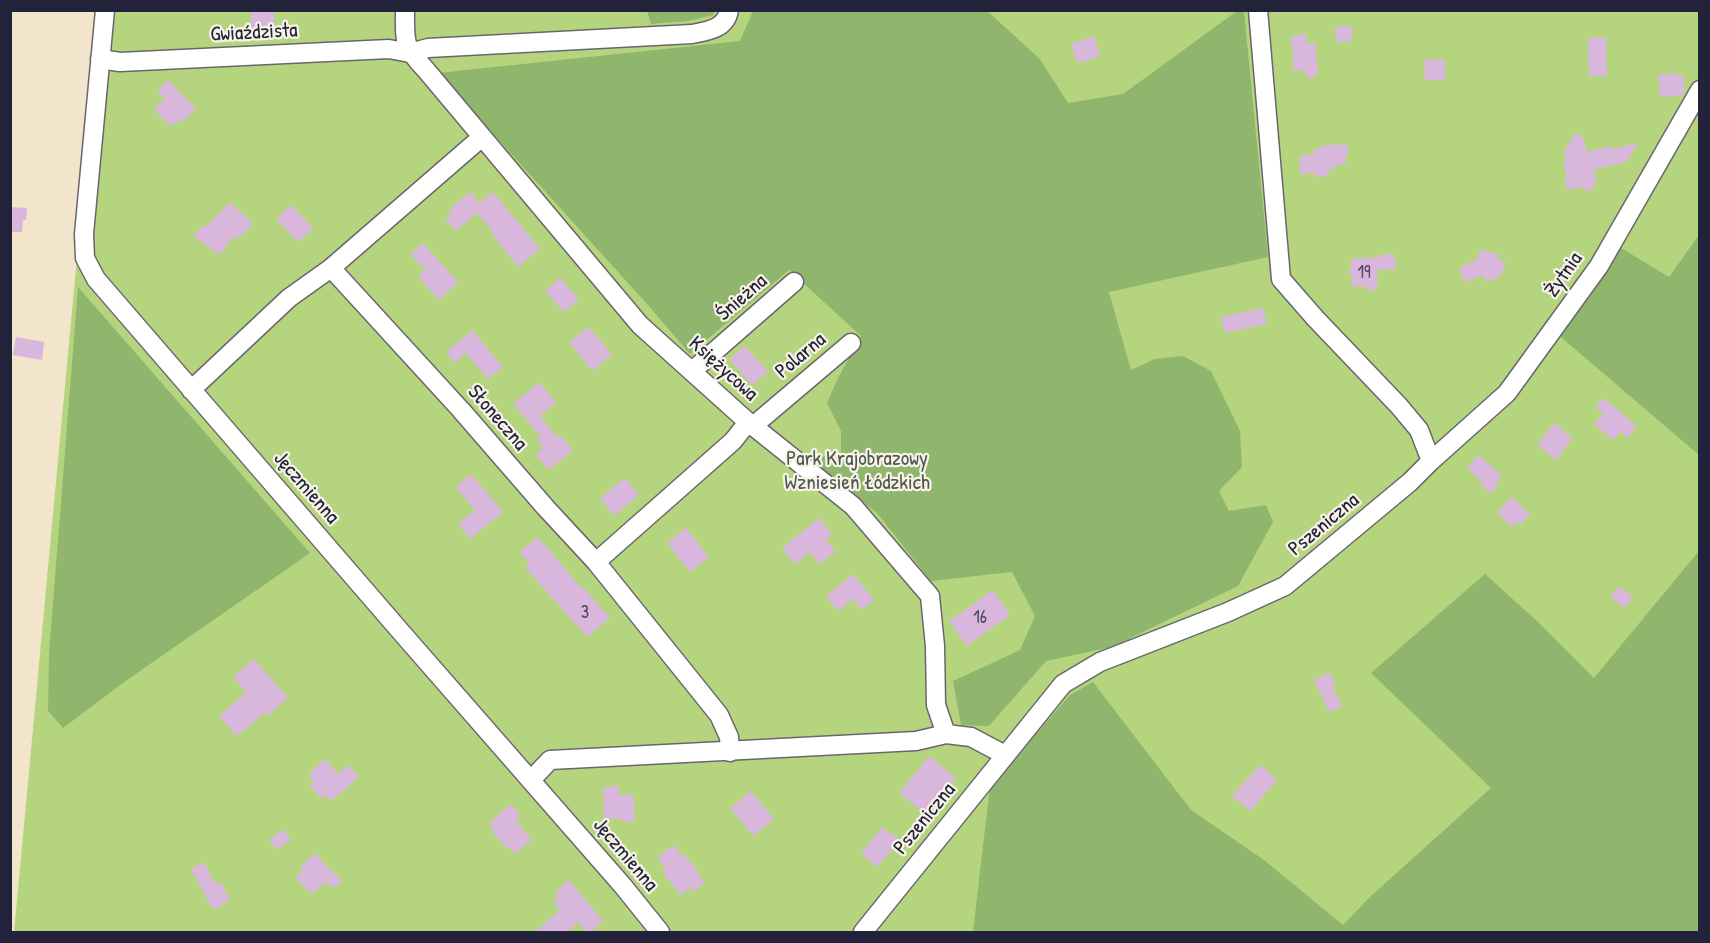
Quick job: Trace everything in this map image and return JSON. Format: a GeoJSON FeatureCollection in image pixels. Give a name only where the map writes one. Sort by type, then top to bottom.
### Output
{"type":"FeatureCollection","features":[{"type":"Feature","properties":{"kind":"street","name":"Jęczmienna"},"geometry":{"type":"LineString","coordinates":[[105,10],[84,234],[86,258],[96,279],[623,886],[660,933]]}},
{"type":"Feature","properties":{"kind":"street"},"geometry":{"type":"LineString","coordinates":[[405,10],[405,39],[410,53]]}},
{"type":"Feature","properties":{"kind":"street","name":"Gwiaździsta"},"geometry":{"type":"LineString","coordinates":[[100,59],[120,62],[389,49],[410,53],[428,48],[692,34],[717,28],[729,15],[729,10]]}},
{"type":"Feature","properties":{"kind":"street"},"geometry":{"type":"LineString","coordinates":[[1258,10],[1281,279],[1419,430],[1431,461]]}},
{"type":"Feature","properties":{"kind":"street","name":"Księżycowa"},"geometry":{"type":"LineString","coordinates":[[410,53],[640,325],[750,424],[853,506],[930,596],[935,646],[936,705],[946,734]]}},
{"type":"Feature","properties":{"kind":"street","name":"Żytnia"},"geometry":{"type":"LineString","coordinates":[[1431,461],[1507,393],[1599,266],[1700,90]]}},
{"type":"Feature","properties":{"kind":"street"},"geometry":{"type":"LineString","coordinates":[[191,390],[289,298],[331,268],[482,137]]}},
{"type":"Feature","properties":{"kind":"street","name":"Słoneczna"},"geometry":{"type":"LineString","coordinates":[[331,268],[596,562],[719,715],[729,737],[730,752]]}},
{"type":"Feature","properties":{"kind":"street","name":"Śnieżna"},"geometry":{"type":"LineString","coordinates":[[692,371],[794,282]]}},
{"type":"Feature","properties":{"kind":"street","name":"Polarna"},"geometry":{"type":"LineString","coordinates":[[596,562],[750,424],[851,344]]}},
{"type":"Feature","properties":{"kind":"street","name":"Pszeniczna"},"geometry":{"type":"LineString","coordinates":[[863,933],[1063,684],[1100,662],[1227,612],[1285,586],[1410,482],[1431,461]]}},
{"type":"Feature","properties":{"kind":"street"},"geometry":{"type":"LineString","coordinates":[[531,780],[550,760],[916,741],[946,734],[971,738],[1005,755]]}},
{"type":"Feature","properties":{"kind":"green space"},"geometry":{"type":"Polygon","coordinates":[[[647,10],[714,11],[713,15],[688,21],[651,24],[647,10]]]}},
{"type":"Feature","properties":{"kind":"green space"},"geometry":{"type":"Polygon","coordinates":[[[986,10],[1040,59],[1068,103],[1123,94],[1237,11],[1244,11],[1268,257],[1109,292],[1131,370],[1155,359],[1183,356],[1211,371],[1240,431],[1242,467],[1219,491],[1229,511],[1266,505],[1273,522],[1238,586],[1112,647],[1046,661],[989,726],[961,725],[953,681],[1020,650],[1035,616],[1012,572],[931,581],[877,513],[808,462],[813,456],[841,457],[841,431],[827,403],[861,336],[789,270],[690,354],[438,73],[740,41],[753,11],[986,10]]]}},
{"type":"Feature","properties":{"kind":"green space","name":"Park Krajobrazowy Wzniesień Łódzkich"},"geometry":{"type":"Polygon","coordinates":[[[100,11],[1699,11],[1699,932],[14,932],[100,11]]]}},
{"type":"Feature","properties":{"kind":"green space"},"geometry":{"type":"Polygon","coordinates":[[[1699,235],[1699,455],[1556,333],[1616,245],[1669,277],[1699,235]]]}},
{"type":"Feature","properties":{"kind":"green space"},"geometry":{"type":"Polygon","coordinates":[[[78,287],[310,553],[127,680],[63,728],[48,711],[49,654],[78,287]]]}},
{"type":"Feature","properties":{"kind":"green space"},"geometry":{"type":"Polygon","coordinates":[[[1699,551],[1699,932],[973,932],[990,786],[1070,695],[1093,682],[1191,810],[1264,860],[1343,925],[1370,897],[1491,788],[1371,673],[1485,574],[1538,622],[1594,678],[1699,551]]]}},
{"type":"Feature","properties":{"kind":"building"},"geometry":{"type":"Polygon","coordinates":[[[251,10],[274,10],[275,26],[251,28],[251,10]]]}},
{"type":"Feature","properties":{"kind":"building"},"geometry":{"type":"Polygon","coordinates":[[[1352,26],[1352,41],[1336,42],[1335,27],[1352,26]]]}},
{"type":"Feature","properties":{"kind":"building"},"geometry":{"type":"Polygon","coordinates":[[[1306,34],[1307,43],[1315,43],[1318,73],[1311,79],[1305,74],[1305,70],[1294,71],[1291,36],[1306,34]]]}},
{"type":"Feature","properties":{"kind":"building"},"geometry":{"type":"Polygon","coordinates":[[[1094,36],[1100,56],[1082,63],[1082,61],[1077,62],[1071,44],[1094,36]]]}},
{"type":"Feature","properties":{"kind":"building"},"geometry":{"type":"Polygon","coordinates":[[[1606,37],[1607,76],[1589,76],[1588,38],[1606,37]]]}},
{"type":"Feature","properties":{"kind":"building"},"geometry":{"type":"Polygon","coordinates":[[[1445,59],[1445,80],[1425,80],[1424,60],[1445,59]]]}},
{"type":"Feature","properties":{"kind":"building"},"geometry":{"type":"Polygon","coordinates":[[[1677,73],[1677,76],[1684,76],[1684,95],[1660,97],[1658,75],[1677,73]]]}},
{"type":"Feature","properties":{"kind":"building"},"geometry":{"type":"Polygon","coordinates":[[[168,80],[196,109],[182,122],[178,120],[171,127],[154,109],[165,99],[157,91],[168,80]]]}},
{"type":"Feature","properties":{"kind":"building"},"geometry":{"type":"Polygon","coordinates":[[[1575,133],[1584,139],[1587,152],[1638,143],[1626,162],[1593,170],[1596,182],[1592,190],[1587,191],[1580,187],[1567,190],[1564,178],[1567,177],[1563,162],[1566,162],[1564,152],[1575,133]]]}},
{"type":"Feature","properties":{"kind":"building"},"geometry":{"type":"Polygon","coordinates":[[[1347,144],[1346,164],[1335,165],[1335,169],[1328,169],[1329,176],[1316,177],[1315,173],[1300,174],[1299,156],[1314,154],[1314,149],[1319,149],[1319,146],[1347,144]]]}},
{"type":"Feature","properties":{"kind":"building"},"geometry":{"type":"Polygon","coordinates":[[[470,192],[479,203],[493,192],[540,249],[518,267],[477,213],[456,231],[445,219],[452,213],[449,209],[470,192]]]}},
{"type":"Feature","properties":{"kind":"building"},"geometry":{"type":"Polygon","coordinates":[[[230,202],[253,224],[238,239],[234,236],[219,255],[194,236],[203,225],[206,227],[230,202]]]}},
{"type":"Feature","properties":{"kind":"building"},"geometry":{"type":"Polygon","coordinates":[[[291,205],[313,228],[298,242],[276,219],[291,205]]]}},
{"type":"Feature","properties":{"kind":"building"},"geometry":{"type":"Polygon","coordinates":[[[10,207],[27,208],[22,232],[10,232],[10,207]]]}},
{"type":"Feature","properties":{"kind":"building"},"geometry":{"type":"Polygon","coordinates":[[[423,243],[458,282],[439,300],[418,277],[425,270],[410,254],[423,243]]]}},
{"type":"Feature","properties":{"kind":"building"},"geometry":{"type":"Polygon","coordinates":[[[1481,249],[1493,254],[1497,252],[1499,260],[1506,262],[1500,277],[1486,282],[1484,275],[1464,282],[1459,268],[1476,260],[1481,249]]]}},
{"type":"Feature","properties":{"kind":"building"},"geometry":{"type":"Polygon","coordinates":[[[1394,254],[1396,269],[1376,270],[1378,286],[1371,292],[1363,286],[1352,287],[1352,276],[1348,272],[1351,269],[1351,259],[1394,254]]]}},
{"type":"Feature","properties":{"kind":"building"},"geometry":{"type":"Polygon","coordinates":[[[560,278],[579,299],[564,312],[545,291],[560,278]]]}},
{"type":"Feature","properties":{"kind":"building"},"geometry":{"type":"Polygon","coordinates":[[[1263,308],[1267,324],[1225,333],[1221,317],[1263,308]]]}},
{"type":"Feature","properties":{"kind":"building"},"geometry":{"type":"Polygon","coordinates":[[[589,327],[612,355],[592,371],[569,342],[589,327]]]}},
{"type":"Feature","properties":{"kind":"building"},"geometry":{"type":"Polygon","coordinates":[[[472,330],[503,367],[488,379],[465,353],[455,363],[446,352],[472,330]]]}},
{"type":"Feature","properties":{"kind":"building"},"geometry":{"type":"Polygon","coordinates":[[[16,337],[44,342],[42,360],[13,355],[16,337]]]}},
{"type":"Feature","properties":{"kind":"building"},"geometry":{"type":"Polygon","coordinates":[[[745,346],[768,372],[752,385],[729,359],[745,346]]]}},
{"type":"Feature","properties":{"kind":"building"},"geometry":{"type":"Polygon","coordinates":[[[539,382],[556,403],[540,416],[557,437],[559,434],[573,450],[549,470],[536,455],[543,447],[537,440],[541,437],[513,404],[539,382]]]}},
{"type":"Feature","properties":{"kind":"building"},"geometry":{"type":"Polygon","coordinates":[[[1603,398],[1637,426],[1627,438],[1620,432],[1613,440],[1594,424],[1603,413],[1595,407],[1603,398]]]}},
{"type":"Feature","properties":{"kind":"building"},"geometry":{"type":"Polygon","coordinates":[[[1554,423],[1573,438],[1556,460],[1537,445],[1554,423]]]}},
{"type":"Feature","properties":{"kind":"building"},"geometry":{"type":"Polygon","coordinates":[[[1478,455],[1502,475],[1491,494],[1480,484],[1482,481],[1467,469],[1478,455]]]}},
{"type":"Feature","properties":{"kind":"building"},"geometry":{"type":"Polygon","coordinates":[[[471,474],[503,512],[470,539],[458,524],[475,510],[455,487],[471,474]]]}},
{"type":"Feature","properties":{"kind":"building"},"geometry":{"type":"Polygon","coordinates":[[[625,478],[639,495],[614,516],[600,498],[625,478]]]}},
{"type":"Feature","properties":{"kind":"building"},"geometry":{"type":"Polygon","coordinates":[[[1511,497],[1530,514],[1521,525],[1517,522],[1512,527],[1497,513],[1511,497]]]}},
{"type":"Feature","properties":{"kind":"building"},"geometry":{"type":"Polygon","coordinates":[[[819,518],[832,534],[826,540],[836,551],[820,564],[810,552],[795,564],[782,548],[819,518]]]}},
{"type":"Feature","properties":{"kind":"building"},"geometry":{"type":"Polygon","coordinates":[[[686,528],[709,557],[690,572],[667,543],[686,528]]]}},
{"type":"Feature","properties":{"kind":"building"},"geometry":{"type":"Polygon","coordinates":[[[538,537],[610,618],[587,637],[525,567],[529,563],[519,552],[538,537]]]}},
{"type":"Feature","properties":{"kind":"building"},"geometry":{"type":"Polygon","coordinates":[[[853,574],[874,600],[861,610],[853,599],[838,611],[826,596],[853,574]]]}},
{"type":"Feature","properties":{"kind":"building"},"geometry":{"type":"Polygon","coordinates":[[[1619,586],[1633,597],[1624,608],[1610,597],[1619,586]]]}},
{"type":"Feature","properties":{"kind":"building"},"geometry":{"type":"Polygon","coordinates":[[[993,590],[1010,615],[967,646],[949,621],[993,590]]]}},
{"type":"Feature","properties":{"kind":"building"},"geometry":{"type":"Polygon","coordinates":[[[254,659],[288,698],[267,716],[264,713],[237,736],[219,716],[246,692],[233,677],[254,659]]]}},
{"type":"Feature","properties":{"kind":"building"},"geometry":{"type":"Polygon","coordinates":[[[1329,672],[1335,684],[1332,686],[1342,706],[1329,712],[1314,680],[1329,672]]]}},
{"type":"Feature","properties":{"kind":"building"},"geometry":{"type":"Polygon","coordinates":[[[929,756],[956,778],[926,814],[899,793],[929,756]]]}},
{"type":"Feature","properties":{"kind":"building"},"geometry":{"type":"Polygon","coordinates":[[[325,759],[338,774],[348,765],[359,777],[331,801],[326,795],[321,799],[310,785],[314,781],[308,774],[325,759]]]}},
{"type":"Feature","properties":{"kind":"building"},"geometry":{"type":"Polygon","coordinates":[[[1260,765],[1277,780],[1250,811],[1232,796],[1260,765]]]}},
{"type":"Feature","properties":{"kind":"building"},"geometry":{"type":"Polygon","coordinates":[[[619,786],[619,795],[633,794],[635,821],[622,822],[621,818],[604,819],[603,787],[619,786]]]}},
{"type":"Feature","properties":{"kind":"building"},"geometry":{"type":"Polygon","coordinates":[[[751,791],[774,819],[753,836],[730,808],[751,791]]]}},
{"type":"Feature","properties":{"kind":"building"},"geometry":{"type":"Polygon","coordinates":[[[511,804],[521,816],[516,821],[532,839],[515,854],[509,847],[507,849],[491,830],[493,828],[489,823],[511,804]]]}},
{"type":"Feature","properties":{"kind":"building"},"geometry":{"type":"Polygon","coordinates":[[[882,827],[900,840],[877,867],[861,853],[882,827]]]}},
{"type":"Feature","properties":{"kind":"building"},"geometry":{"type":"Polygon","coordinates":[[[283,829],[291,839],[277,850],[269,840],[283,829]]]}},
{"type":"Feature","properties":{"kind":"building"},"geometry":{"type":"Polygon","coordinates":[[[673,845],[682,856],[684,854],[705,882],[694,892],[691,887],[681,895],[662,872],[666,869],[657,858],[673,845]]]}},
{"type":"Feature","properties":{"kind":"building"},"geometry":{"type":"Polygon","coordinates":[[[315,853],[342,881],[332,888],[326,882],[312,894],[295,877],[303,871],[300,867],[315,853]]]}},
{"type":"Feature","properties":{"kind":"building"},"geometry":{"type":"Polygon","coordinates":[[[204,862],[215,884],[220,881],[230,900],[213,910],[191,869],[204,862]]]}},
{"type":"Feature","properties":{"kind":"building"},"geometry":{"type":"Polygon","coordinates":[[[569,880],[603,921],[590,933],[587,933],[578,922],[566,933],[534,933],[560,910],[553,901],[558,897],[555,892],[569,880]]]}}]}
